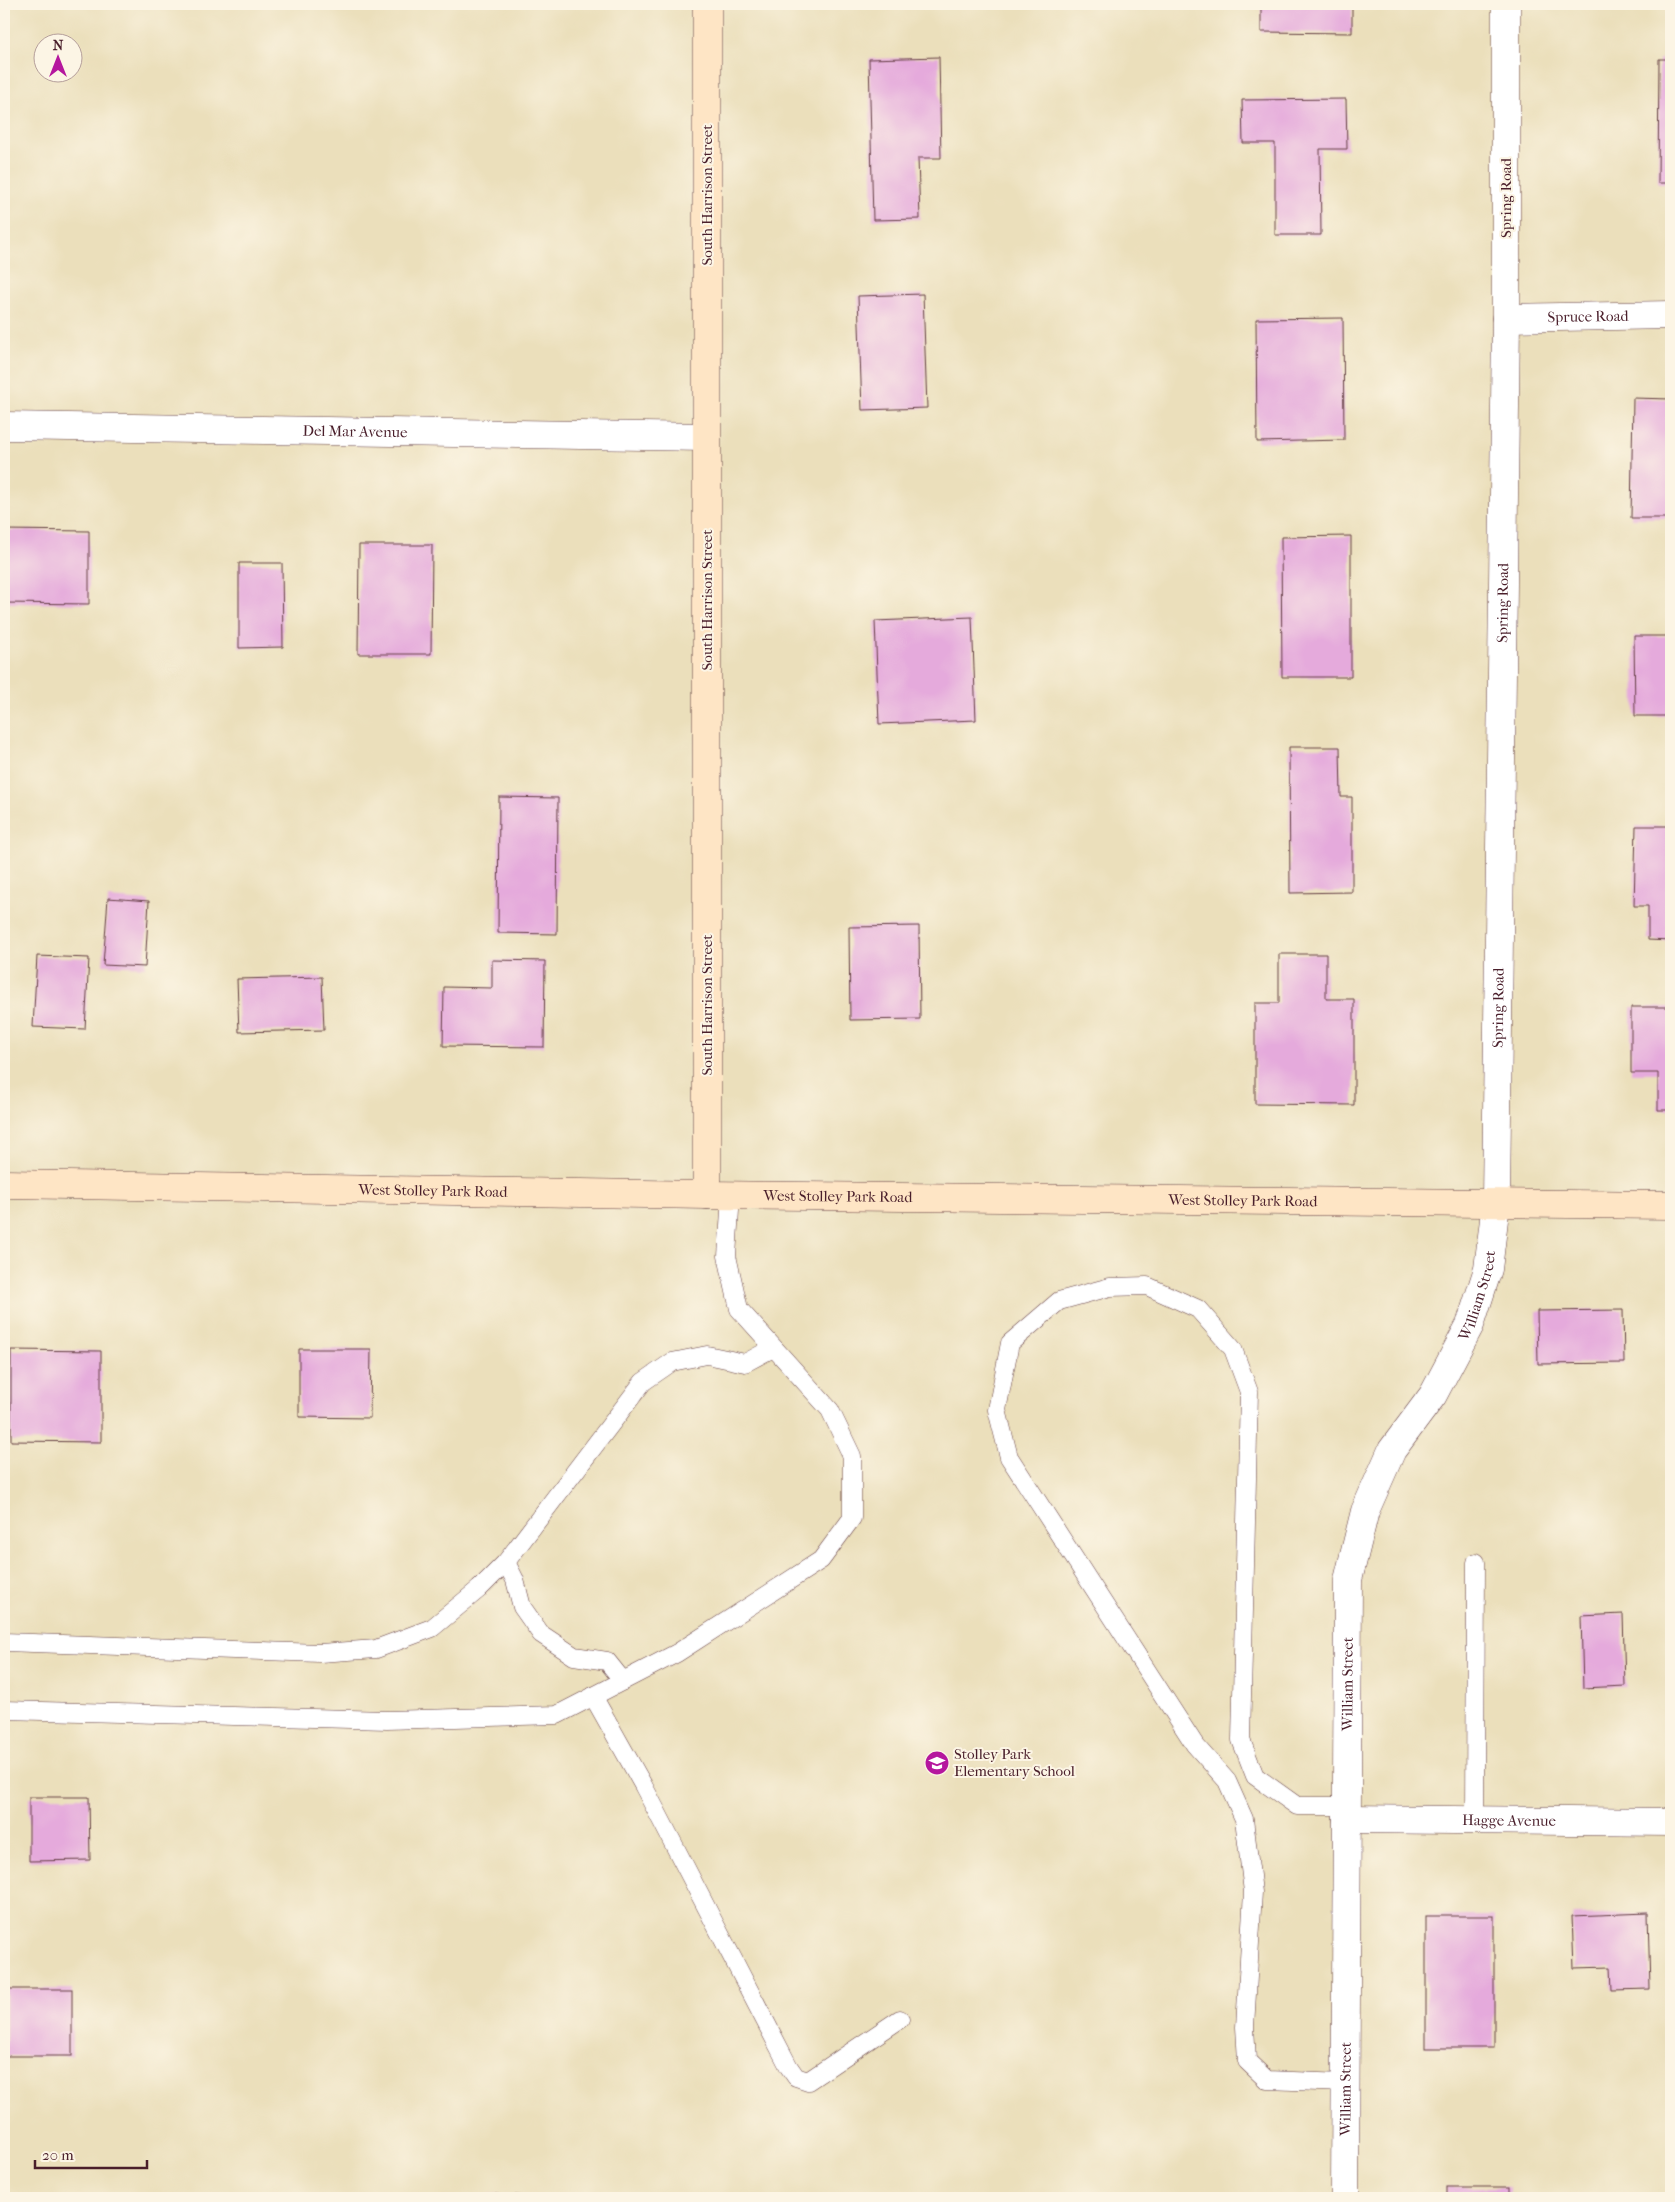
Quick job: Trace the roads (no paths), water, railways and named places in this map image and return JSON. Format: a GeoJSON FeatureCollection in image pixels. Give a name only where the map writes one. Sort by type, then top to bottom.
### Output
{"type":"FeatureCollection","features":[{"type":"Feature","properties":{"kind":"main road","name":"South Harrison Street"},"geometry":{"type":"LineString","coordinates":[[707,4],[706,437],[719,1195]]}},
{"type":"Feature","properties":{"kind":"main road","name":"West Stolley Park Road"},"geometry":{"type":"LineString","coordinates":[[4,1184],[719,1195],[1671,1205]]}},
{"type":"Feature","properties":{"kind":"street","name":"Spring Road"},"geometry":{"type":"LineString","coordinates":[[1496,1203],[1506,318],[1506,4]]}},
{"type":"Feature","properties":{"kind":"street","name":"Spruce Road"},"geometry":{"type":"LineString","coordinates":[[1506,318],[1671,315]]}},
{"type":"Feature","properties":{"kind":"street","name":"Del Mar Avenue"},"geometry":{"type":"LineString","coordinates":[[4,426],[706,437]]}},
{"type":"Feature","properties":{"kind":"street","name":"William Street"},"geometry":{"type":"LineString","coordinates":[[1345,2198],[1348,1580],[1365,1511],[1392,1450],[1433,1395],[1470,1325],[1488,1269],[1496,1203]]}},
{"type":"Feature","properties":{"kind":"street","name":"Hagge Avenue"},"geometry":{"type":"LineString","coordinates":[[1347,1813],[1475,1820],[1671,1822]]}},
{"type":"Feature","properties":{"kind":"lane"},"geometry":{"type":"LineString","coordinates":[[4,1710],[387,1720],[557,1715],[676,1652],[821,1560],[852,1518],[852,1456],[830,1410],[739,1309],[727,1256],[719,1195]]}},
{"type":"Feature","properties":{"kind":"lane"},"geometry":{"type":"LineString","coordinates":[[1345,2083],[1267,2080],[1247,2061],[1245,2028],[1253,1892],[1244,1819],[1227,1781],[1195,1745],[1009,1457],[997,1410],[1010,1343],[1059,1301],[1110,1287],[1147,1286],[1198,1309],[1233,1349],[1249,1392],[1241,1740],[1254,1776],[1297,1806],[1347,1813]]}},
{"type":"Feature","properties":{"kind":"lane"},"geometry":{"type":"LineString","coordinates":[[4,1642],[320,1652],[376,1649],[432,1628],[506,1562],[643,1382],[672,1362],[707,1355],[745,1364],[773,1348]]}},
{"type":"Feature","properties":{"kind":"lane"},"geometry":{"type":"LineString","coordinates":[[506,1562],[515,1580],[522,1607],[541,1634],[574,1656],[607,1661],[623,1681]]}},
{"type":"Feature","properties":{"kind":"lane"},"geometry":{"type":"LineString","coordinates":[[1475,1820],[1476,1562]]}},
{"type":"Feature","properties":{"kind":"lane"},"geometry":{"type":"LineString","coordinates":[[593,1696],[643,1786],[789,2067],[796,2077],[808,2081],[900,2019]]}},
{"type":"Feature","properties":{"kind":"place","name":"Stolley Park Elementary School"},"geometry":{"type":"Point","coordinates":[937,1763]}}]}
